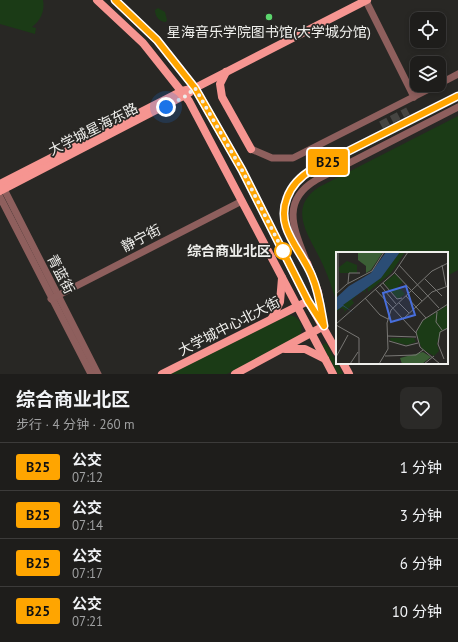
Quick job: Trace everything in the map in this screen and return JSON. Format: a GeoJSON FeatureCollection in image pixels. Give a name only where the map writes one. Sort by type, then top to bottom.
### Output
{"type":"FeatureCollection","features":[{"type":"Feature","properties":{"kind":"main road"},"geometry":{"type":"LineString","coordinates":[[97,0],[143,43],[184,93],[333,374]]}},
{"type":"Feature","properties":{"kind":"main road"},"geometry":{"type":"LineString","coordinates":[[116,0],[157,40],[195,88],[254,194],[308,301],[324,326],[336,350]]}},
{"type":"Feature","properties":{"kind":"main road","name":"大学城星海东路"},"geometry":{"type":"LineString","coordinates":[[1,190],[184,93],[366,0]]}},
{"type":"Feature","properties":{"kind":"main road"},"geometry":{"type":"LineString","coordinates":[[226,72],[220,84],[222,97],[251,149]]}},
{"type":"Feature","properties":{"kind":"main road"},"geometry":{"type":"LineString","coordinates":[[307,263],[318,292],[324,326]]}},
{"type":"Feature","properties":{"kind":"main road"},"geometry":{"type":"LineString","coordinates":[[272,318],[280,302],[282,278]]}},
{"type":"Feature","properties":{"kind":"main road","name":"大学城中心北大街"},"geometry":{"type":"LineString","coordinates":[[162,374],[308,301]]}},
{"type":"Feature","properties":{"kind":"main road"},"geometry":{"type":"LineString","coordinates":[[235,374],[284,349],[324,326]]}},
{"type":"Feature","properties":{"kind":"main road"},"geometry":{"type":"LineString","coordinates":[[284,349],[304,349],[316,354],[326,361]]}},
{"type":"Feature","properties":{"kind":"main road"},"geometry":{"type":"LineString","coordinates":[[344,364],[349,374]]}},
{"type":"Feature","properties":{"kind":"street"},"geometry":{"type":"LineString","coordinates":[[366,0],[414,97]]}},
{"type":"Feature","properties":{"kind":"street"},"geometry":{"type":"LineString","coordinates":[[446,81],[458,74]]}},
{"type":"Feature","properties":{"kind":"street"},"geometry":{"type":"LineString","coordinates":[[251,149],[272,158],[293,158],[424,92]]}},
{"type":"Feature","properties":{"kind":"street"},"geometry":{"type":"LineString","coordinates":[[307,263],[292,219],[294,205],[303,189],[316,180],[458,107]]}},
{"type":"Feature","properties":{"kind":"street","name":"青蓝街"},"geometry":{"type":"LineString","coordinates":[[1,190],[90,374]]}},
{"type":"Feature","properties":{"kind":"street","name":"静宁街"},"geometry":{"type":"LineString","coordinates":[[54,298],[242,201]]}},
{"type":"Feature","properties":{"kind":"street","name":"青蓝街"},"geometry":{"type":"LineString","coordinates":[[54,298],[98,374]]}},
{"type":"Feature","properties":{"kind":"green space"},"geometry":{"type":"Polygon","coordinates":[[[0,0],[43,0],[42,15],[32,27],[36,28],[35,34],[0,24],[0,0]]]}},
{"type":"Feature","properties":{"kind":"green space"},"geometry":{"type":"Polygon","coordinates":[[[158,8],[165,12],[166,22],[159,20],[155,10],[158,8]]]}},
{"type":"Feature","properties":{"kind":"green space"},"geometry":{"type":"Polygon","coordinates":[[[458,116],[458,270],[448,275],[448,252],[336,252],[336,301],[325,270],[307,234],[302,214],[304,205],[309,196],[319,187],[458,116]]]}},
{"type":"Feature","properties":{"kind":"green space"},"geometry":{"type":"Polygon","coordinates":[[[289,315],[299,320],[301,324],[302,331],[298,338],[227,374],[170,374],[289,315]]]}},
{"type":"Feature","properties":{"kind":"green space"},"geometry":{"type":"Polygon","coordinates":[[[326,343],[336,364],[338,364],[343,374],[338,374],[322,345],[326,343]]]}},
{"type":"Feature","properties":{"kind":"tunnel"},"geometry":{"type":"LineString","coordinates":[[381,125],[408,111]]}},
{"type":"Feature","properties":{"kind":"tunnel"},"geometry":{"type":"LineString","coordinates":[[385,133],[412,119]]}},
{"type":"Feature","properties":{"kind":"bus line","name":"B25"},"geometry":{"type":"LineString","coordinates":[[115,0],[142,23],[188,76],[242,170],[308,301],[324,326],[320,298],[316,285],[307,263],[286,230],[283,219],[284,206],[291,188],[300,178],[313,169],[458,96]]}},
{"type":"Feature","properties":{"kind":"place","name":"星海音乐学院图书馆(大学城分馆)"},"geometry":{"type":"Point","coordinates":[269,17]}},
{"type":"Feature","properties":{"kind":"place","name":"综合商业北区"},"geometry":{"type":"Point","coordinates":[283,251]}},
{"type":"Feature","properties":{"kind":"route"},"geometry":{"type":"LineString","coordinates":[[166,107],[186,96],[195,88],[242,170],[283,251]]}}]}
